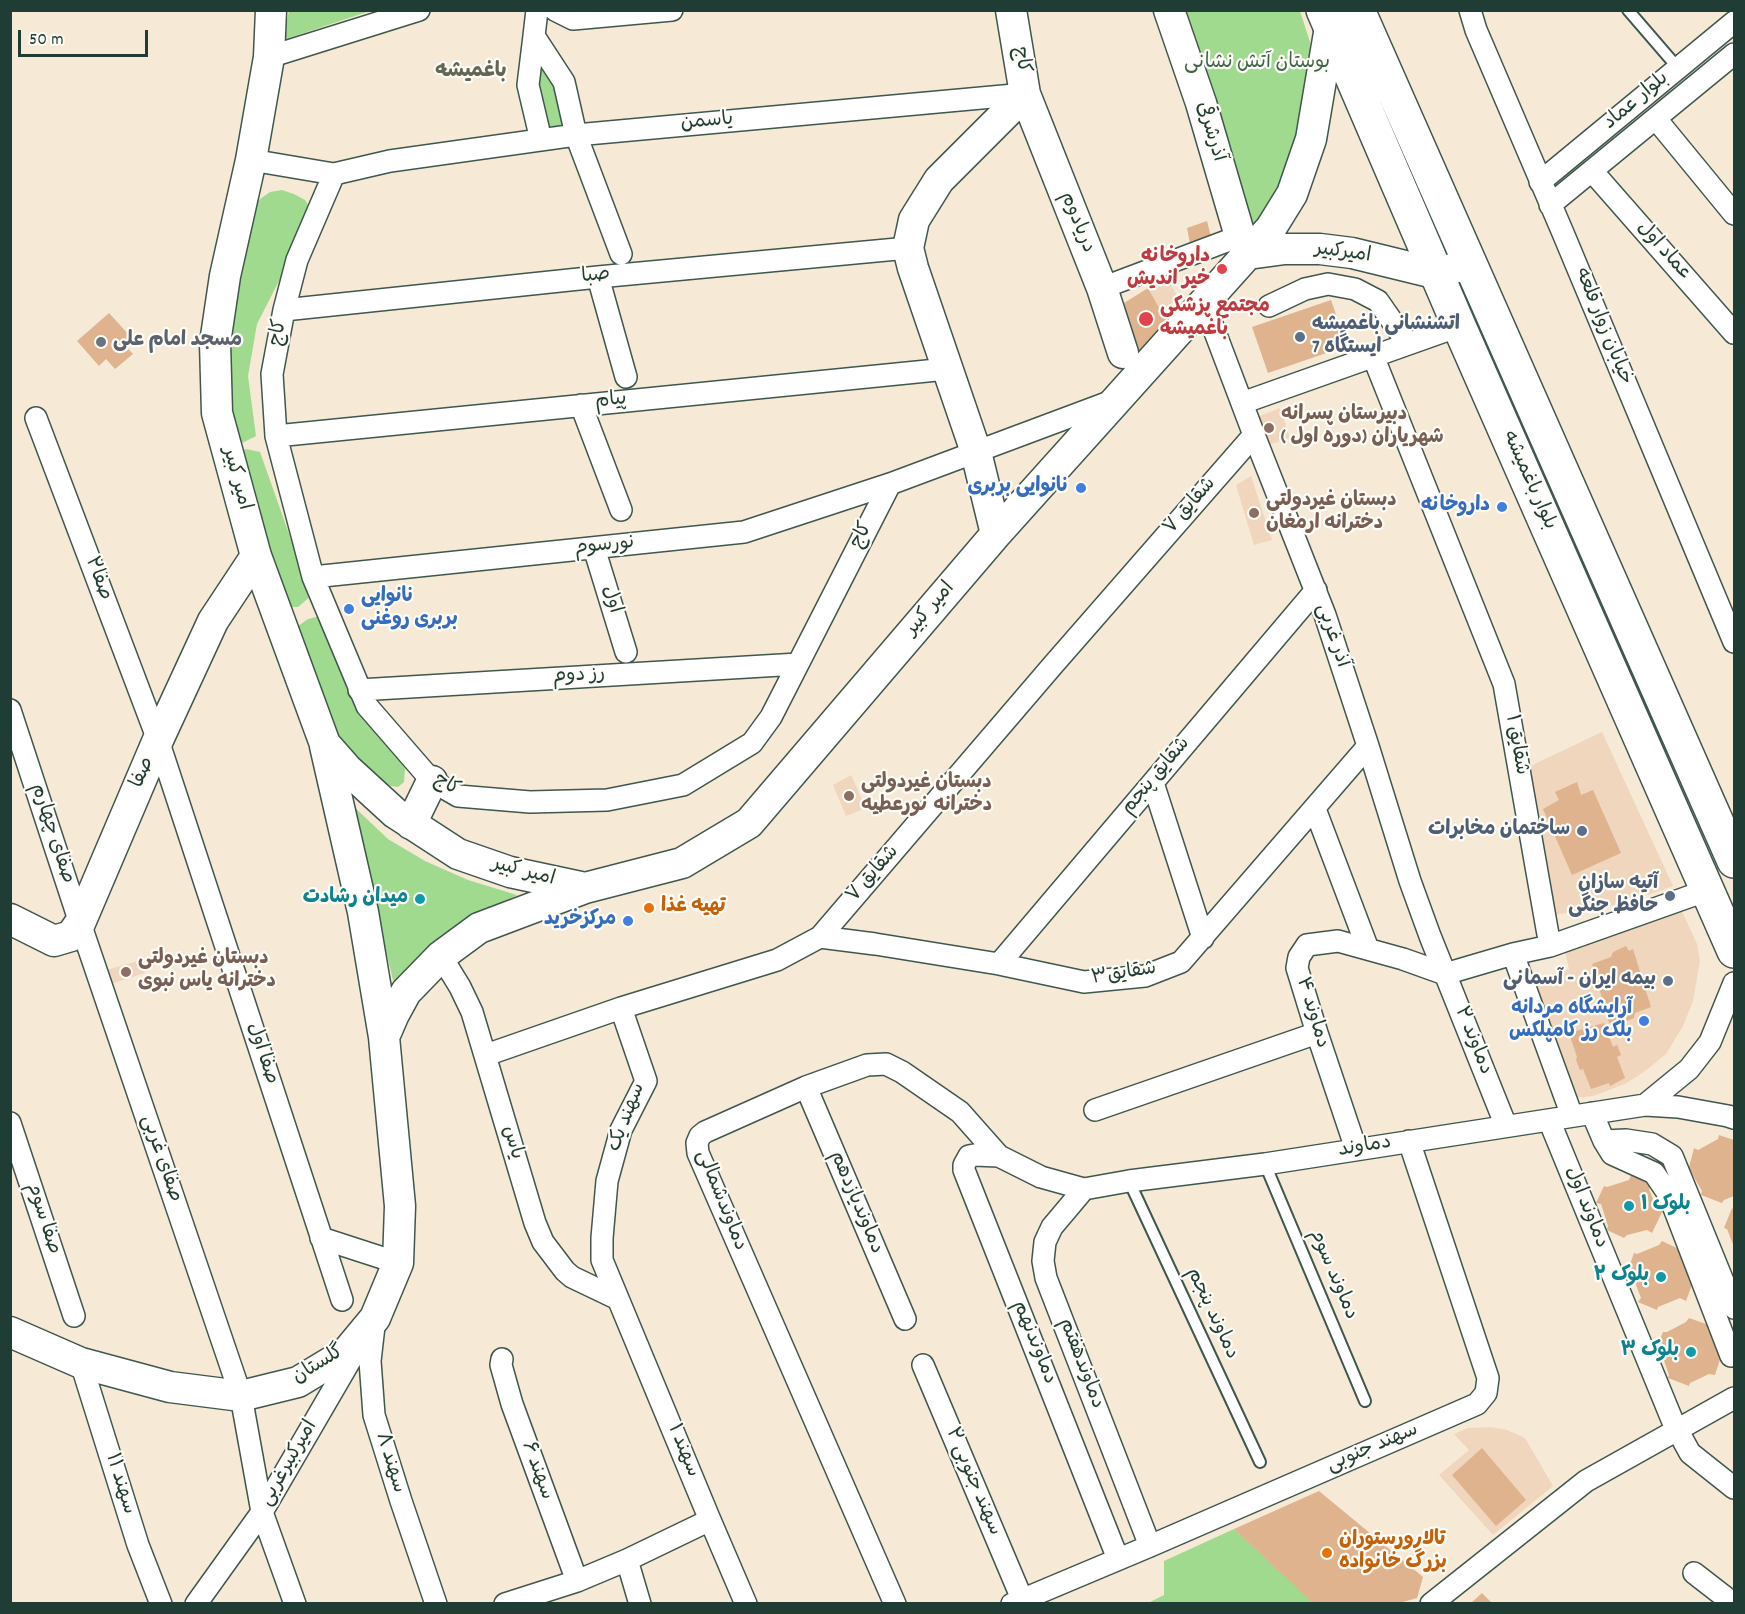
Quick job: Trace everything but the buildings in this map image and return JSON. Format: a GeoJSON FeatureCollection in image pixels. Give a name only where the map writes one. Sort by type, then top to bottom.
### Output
{"type":"FeatureCollection","features":[{"type":"Feature","properties":{"kind":"main road","name":"کاج"},"geometry":{"type":"LineString","coordinates":[[996,534],[976,452],[908,248],[914,220],[939,180],[1025,94],[1011,10]]}},
{"type":"Feature","properties":{"kind":"main road","name":"آذرشرقی"},"geometry":{"type":"LineString","coordinates":[[1169,10],[1201,103],[1244,245]]}},
{"type":"Feature","properties":{"kind":"main road","name":"امیر کبیر"},"geometry":{"type":"LineString","coordinates":[[268,12],[269,57],[251,160],[225,276],[215,343],[217,413],[256,556],[324,744],[347,769],[395,813],[458,854],[510,872],[585,888],[682,863],[749,822],[996,534],[1204,303],[1244,245],[1271,228],[1292,194],[1311,139],[1343,16]]}},
{"type":"Feature","properties":{"kind":"main road","name":"بلوار باغمیشه"},"geometry":{"type":"LineString","coordinates":[[1343,16],[1468,263],[1734,861]]}},
{"type":"Feature","properties":{"kind":"main road","name":"بلوار باغمیشه"},"geometry":{"type":"LineString","coordinates":[[1343,16],[1459,326],[1708,890],[1732,939]]}},
{"type":"Feature","properties":{"kind":"main road","name":"دریادوم"},"geometry":{"type":"LineString","coordinates":[[1025,94],[1102,288],[1123,353]]}},
{"type":"Feature","properties":{"kind":"main road","name":"امیرکبیر"},"geometry":{"type":"LineString","coordinates":[[1244,245],[1352,253],[1438,274]]}},
{"type":"Feature","properties":{"kind":"main road"},"geometry":{"type":"LineString","coordinates":[[1438,274],[1468,263]]}},
{"type":"Feature","properties":{"kind":"main road","name":"صفا"},"geometry":{"type":"LineString","coordinates":[[10,919],[54,941],[70,936],[80,922],[158,740],[213,621],[256,556]]}},
{"type":"Feature","properties":{"kind":"main road","name":"گلستان"},"geometry":{"type":"LineString","coordinates":[[10,1332],[81,1363],[170,1387],[241,1396],[297,1382],[346,1353],[375,1318],[398,1263],[400,1206],[384,1037],[363,912],[324,744]]}},
{"type":"Feature","properties":{"kind":"main road"},"geometry":{"type":"LineString","coordinates":[[411,824],[432,782]]}},
{"type":"Feature","properties":{"kind":"main road"},"geometry":{"type":"LineString","coordinates":[[384,1037],[406,992],[441,956],[479,928],[585,888]]}},
{"type":"Feature","properties":{"kind":"street"},"geometry":{"type":"LineString","coordinates":[[269,57],[419,10]]}},
{"type":"Feature","properties":{"kind":"street"},"geometry":{"type":"LineString","coordinates":[[537,10],[528,85],[541,140]]}},
{"type":"Feature","properties":{"kind":"street"},"geometry":{"type":"LineString","coordinates":[[555,10],[573,19],[672,10]]}},
{"type":"Feature","properties":{"kind":"street","name":"خیابان زوار قلعه"},"geometry":{"type":"LineString","coordinates":[[1470,10],[1476,30],[1734,642]]}},
{"type":"Feature","properties":{"kind":"street"},"geometry":{"type":"LineString","coordinates":[[1727,10],[1734,20]]}},
{"type":"Feature","properties":{"kind":"street","name":"بلوار عماد"},"geometry":{"type":"LineString","coordinates":[[1540,182],[1734,20]]}},
{"type":"Feature","properties":{"kind":"street"},"geometry":{"type":"LineString","coordinates":[[534,36],[564,82],[576,135],[621,254]]}},
{"type":"Feature","properties":{"kind":"street","name":"بلوار عماد"},"geometry":{"type":"LineString","coordinates":[[1550,205],[1734,54]]}},
{"type":"Feature","properties":{"kind":"street","name":"یاسمن"},"geometry":{"type":"LineString","coordinates":[[334,174],[390,161],[576,135],[1025,94]]}},
{"type":"Feature","properties":{"kind":"street"},"geometry":{"type":"LineString","coordinates":[[1656,119],[1734,214]]}},
{"type":"Feature","properties":{"kind":"street"},"geometry":{"type":"LineString","coordinates":[[251,160],[334,174]]}},
{"type":"Feature","properties":{"kind":"street","name":"عماد اول"},"geometry":{"type":"LineString","coordinates":[[1592,171],[1734,333]]}},
{"type":"Feature","properties":{"kind":"street","name":"کاج"},"geometry":{"type":"LineString","coordinates":[[334,174],[297,260],[284,310],[272,374],[276,436],[313,578],[359,690],[367,706],[432,782],[459,796],[530,802],[607,800],[682,785],[752,743],[771,717],[890,484]]}},
{"type":"Feature","properties":{"kind":"street"},"geometry":{"type":"LineString","coordinates":[[1102,288],[1244,245]]}},
{"type":"Feature","properties":{"kind":"street","name":"صبا"},"geometry":{"type":"LineString","coordinates":[[284,310],[908,248]]}},
{"type":"Feature","properties":{"kind":"street"},"geometry":{"type":"LineString","coordinates":[[598,277],[626,377]]}},
{"type":"Feature","properties":{"kind":"street"},"geometry":{"type":"LineString","coordinates":[[1269,306],[1305,289],[1328,284],[1355,289],[1378,301],[1408,344]]}},
{"type":"Feature","properties":{"kind":"street","name":"آذر غربی"},"geometry":{"type":"LineString","coordinates":[[1204,303],[1316,590],[1410,881],[1454,970]]}},
{"type":"Feature","properties":{"kind":"street"},"geometry":{"type":"LineString","coordinates":[[1242,404],[1459,326]]}},
{"type":"Feature","properties":{"kind":"street","name":"شقایق ۱"},"geometry":{"type":"LineString","coordinates":[[1373,356],[1504,684],[1550,945]]}},
{"type":"Feature","properties":{"kind":"street","name":"پیام"},"geometry":{"type":"LineString","coordinates":[[276,436],[947,369]]}},
{"type":"Feature","properties":{"kind":"street"},"geometry":{"type":"LineString","coordinates":[[890,484],[1116,400]]}},
{"type":"Feature","properties":{"kind":"street"},"geometry":{"type":"LineString","coordinates":[[580,405],[621,510]]}},
{"type":"Feature","properties":{"kind":"street","name":"صفا۲"},"geometry":{"type":"LineString","coordinates":[[36,418],[158,740]]}},
{"type":"Feature","properties":{"kind":"street","name":"شقایق ۷"},"geometry":{"type":"LineString","coordinates":[[486,1055],[621,1008],[777,960],[820,937],[1053,664],[1254,435]]}},
{"type":"Feature","properties":{"kind":"street","name":"نورسوم"},"geometry":{"type":"LineString","coordinates":[[313,578],[744,532],[890,484]]}},
{"type":"Feature","properties":{"kind":"street","name":"اول"},"geometry":{"type":"LineString","coordinates":[[594,548],[626,652]]}},
{"type":"Feature","properties":{"kind":"street","name":"شقایق پنجم"},"geometry":{"type":"LineString","coordinates":[[999,964],[1316,590]]}},
{"type":"Feature","properties":{"kind":"street","name":"رز دوم"},"geometry":{"type":"LineString","coordinates":[[359,690],[798,664]]}},
{"type":"Feature","properties":{"kind":"street","name":"صفای چهارم"},"geometry":{"type":"LineString","coordinates":[[10,710],[80,922]]}},
{"type":"Feature","properties":{"kind":"street","name":"صفا اول"},"geometry":{"type":"LineString","coordinates":[[158,740],[342,1300]]}},
{"type":"Feature","properties":{"kind":"street","name":"شقایق۳"},"geometry":{"type":"LineString","coordinates":[[820,937],[999,964],[1084,982],[1145,976],[1181,963],[1368,746]]}},
{"type":"Feature","properties":{"kind":"street"},"geometry":{"type":"LineString","coordinates":[[1153,783],[1203,939]]}},
{"type":"Feature","properties":{"kind":"street"},"geometry":{"type":"LineString","coordinates":[[1315,809],[1368,949]]}},
{"type":"Feature","properties":{"kind":"street"},"geometry":{"type":"LineString","coordinates":[[1454,970],[1550,945],[1708,890]]}},
{"type":"Feature","properties":{"kind":"street","name":"صفای غربی"},"geometry":{"type":"LineString","coordinates":[[80,922],[241,1396],[262,1512],[295,1604]]}},
{"type":"Feature","properties":{"kind":"street","name":"دماوند ۴"},"geometry":{"type":"LineString","coordinates":[[1356,1149],[1317,1033],[1298,968],[1299,957],[1307,945],[1338,941],[1454,970]]}},
{"type":"Feature","properties":{"kind":"street"},"geometry":{"type":"LineString","coordinates":[[1513,954],[1582,1115],[1604,1140],[1612,1154],[1654,1173],[1669,1195],[1731,1356]]}},
{"type":"Feature","properties":{"kind":"street","name":"یاس"},"geometry":{"type":"LineString","coordinates":[[441,956],[472,1012],[535,1223],[543,1242],[572,1277],[618,1299]]}},
{"type":"Feature","properties":{"kind":"street","name":"دماوند ۲"},"geometry":{"type":"LineString","coordinates":[[1454,970],[1506,1126]]}},
{"type":"Feature","properties":{"kind":"street"},"geometry":{"type":"LineString","coordinates":[[1646,1105],[1689,1069],[1710,1042],[1734,982]]}},
{"type":"Feature","properties":{"kind":"street","name":"سهند یک"},"geometry":{"type":"LineString","coordinates":[[618,1299],[602,1260],[607,1181],[621,1130],[646,1081],[621,1008]]}},
{"type":"Feature","properties":{"kind":"street"},"geometry":{"type":"LineString","coordinates":[[1095,1110],[1317,1033]]}},
{"type":"Feature","properties":{"kind":"street","name":"دماوندشمالی"},"geometry":{"type":"LineString","coordinates":[[895,1604],[696,1148],[700,1136],[806,1087],[867,1065],[886,1064],[902,1072],[960,1112],[999,1156],[1041,1176],[1084,1190]]}},
{"type":"Feature","properties":{"kind":"street","name":"دماوندیازدهم"},"geometry":{"type":"LineString","coordinates":[[806,1087],[905,1319]]}},
{"type":"Feature","properties":{"kind":"street","name":"دماوند"},"geometry":{"type":"LineString","coordinates":[[1084,1190],[1129,1181],[1265,1164],[1646,1105],[1678,1107],[1734,1118]]}},
{"type":"Feature","properties":{"kind":"street","name":"دماوند اول"},"geometry":{"type":"LineString","coordinates":[[1549,1120],[1677,1429],[1690,1454],[1734,1488]]}},
{"type":"Feature","properties":{"kind":"street","name":"صفا سوم"},"geometry":{"type":"LineString","coordinates":[[10,1123],[74,1316]]}},
{"type":"Feature","properties":{"kind":"street"},"geometry":{"type":"LineString","coordinates":[[1604,1140],[1626,1140],[1652,1144],[1672,1156],[1734,1308]]}},
{"type":"Feature","properties":{"kind":"street","name":"سهند جنوبی"},"geometry":{"type":"LineString","coordinates":[[1017,1601],[1150,1546],[1477,1404],[1486,1393],[1488,1378],[1409,1141]]}},
{"type":"Feature","properties":{"kind":"street","name":"دماوندنهم"},"geometry":{"type":"LineString","coordinates":[[999,1156],[969,1156],[963,1165],[964,1170],[1118,1559]]}},
{"type":"Feature","properties":{"kind":"street","name":"دماوندهفتم"},"geometry":{"type":"LineString","coordinates":[[1084,1190],[1052,1227],[1045,1242],[1043,1261],[1046,1278],[1150,1546]]}},
{"type":"Feature","properties":{"kind":"street"},"geometry":{"type":"LineString","coordinates":[[321,1238],[398,1263]]}},
{"type":"Feature","properties":{"kind":"street","name":"سهند ۱"},"geometry":{"type":"LineString","coordinates":[[618,1299],[746,1604]]}},
{"type":"Feature","properties":{"kind":"street","name":"امیرکبیرغربی"},"geometry":{"type":"LineString","coordinates":[[196,1604],[262,1512],[375,1318]]}},
{"type":"Feature","properties":{"kind":"street","name":"سهند ۸"},"geometry":{"type":"LineString","coordinates":[[375,1318],[370,1361],[374,1415],[436,1604]]}},
{"type":"Feature","properties":{"kind":"street","name":"سهند ۶"},"geometry":{"type":"LineString","coordinates":[[502,1359],[501,1365],[512,1404],[577,1581]]}},
{"type":"Feature","properties":{"kind":"street","name":"سهند ۱۱"},"geometry":{"type":"LineString","coordinates":[[81,1363],[138,1545],[162,1604]]}},
{"type":"Feature","properties":{"kind":"street","name":"سهند جنوبی ۲"},"geometry":{"type":"LineString","coordinates":[[923,1365],[1017,1601]]}},
{"type":"Feature","properties":{"kind":"street"},"geometry":{"type":"LineString","coordinates":[[1431,1604],[1586,1481],[1734,1398]]}},
{"type":"Feature","properties":{"kind":"street"},"geometry":{"type":"LineString","coordinates":[[505,1604],[577,1581],[710,1520]]}},
{"type":"Feature","properties":{"kind":"street"},"geometry":{"type":"LineString","coordinates":[[627,1560],[640,1604]]}},
{"type":"Feature","properties":{"kind":"street"},"geometry":{"type":"LineString","coordinates":[[1695,1573],[1734,1604]]}},
{"type":"Feature","properties":{"kind":"lane"},"geometry":{"type":"LineString","coordinates":[[1628,10],[1678,68]]}},
{"type":"Feature","properties":{"kind":"lane","name":"دماوند سوم"},"geometry":{"type":"LineString","coordinates":[[1265,1164],[1365,1401]]}},
{"type":"Feature","properties":{"kind":"lane","name":"دماوند پنجم"},"geometry":{"type":"LineString","coordinates":[[1129,1181],[1260,1462]]}},
{"type":"Feature","properties":{"kind":"shaded area"},"geometry":{"type":"Polygon","coordinates":[[[1168,280],[1178,297],[1162,312],[1148,288],[1168,280]]]}},
{"type":"Feature","properties":{"kind":"shaded area","name":"دبیرستان پسرانه شهریاران (دوره اول )"},"geometry":{"type":"Polygon","coordinates":[[[1280,408],[1290,438],[1259,448],[1255,418],[1280,408]]]}},
{"type":"Feature","properties":{"kind":"shaded area","name":"دبستان غیردولتی دخترانه ارمغان"},"geometry":{"type":"Polygon","coordinates":[[[1251,476],[1272,540],[1254,545],[1236,485],[1251,476]]]}},
{"type":"Feature","properties":{"kind":"shaded area"},"geometry":{"type":"Polygon","coordinates":[[[1602,732],[1673,886],[1622,904],[1553,915],[1528,767],[1602,732]]]}},
{"type":"Feature","properties":{"kind":"shaded area","name":"دبستان غیردولتی دخترانه نورعطیه"},"geometry":{"type":"Polygon","coordinates":[[[851,775],[866,808],[846,816],[833,785],[851,775]]]}},
{"type":"Feature","properties":{"kind":"shaded area"},"geometry":{"type":"Polygon","coordinates":[[[1680,907],[1697,944],[1700,961],[1693,1001],[1683,1026],[1666,1054],[1644,1072],[1625,1084],[1593,1096],[1574,1098],[1532,982],[1569,969],[1564,946],[1680,907]]]}},
{"type":"Feature","properties":{"kind":"shaded area","name":"دبستان غیردولتی دخترانه یاس نبوی"},"geometry":{"type":"Polygon","coordinates":[[[141,960],[145,973],[111,984],[107,970],[141,960]]]}},
{"type":"Feature","properties":{"kind":"shaded area"},"geometry":{"type":"Polygon","coordinates":[[[1491,1427],[1507,1430],[1525,1438],[1553,1486],[1493,1535],[1439,1475],[1469,1450],[1454,1434],[1468,1428],[1491,1427]]]}},
{"type":"Feature","properties":{"kind":"green space"},"geometry":{"type":"Polygon","coordinates":[[[289,11],[370,11],[283,40],[289,11]]]}},
{"type":"Feature","properties":{"kind":"green space","name":"بوستان آتش نشانی"},"geometry":{"type":"Polygon","coordinates":[[[1185,11],[1300,11],[1310,42],[1309,112],[1288,182],[1248,234],[1246,198],[1185,11]]]}},
{"type":"Feature","properties":{"kind":"green space"},"geometry":{"type":"Polygon","coordinates":[[[539,50],[559,84],[570,131],[545,135],[533,89],[539,50]]]}},
{"type":"Feature","properties":{"kind":"green space"},"geometry":{"type":"Polygon","coordinates":[[[282,190],[305,200],[313,212],[302,244],[279,281],[257,324],[248,376],[256,436],[242,443],[231,443],[221,338],[249,207],[270,192],[282,190]]]}},
{"type":"Feature","properties":{"kind":"green space"},"geometry":{"type":"Polygon","coordinates":[[[246,449],[260,452],[311,596],[298,607],[285,607],[237,454],[246,449]]]}},
{"type":"Feature","properties":{"kind":"green space"},"geometry":{"type":"Polygon","coordinates":[[[320,616],[357,710],[397,754],[405,769],[404,782],[398,787],[384,785],[329,736],[294,629],[308,619],[320,616]]]}},
{"type":"Feature","properties":{"kind":"green space"},"geometry":{"type":"Polygon","coordinates":[[[350,803],[388,839],[425,861],[468,880],[517,895],[434,941],[394,984],[350,803]]]}},
{"type":"Feature","properties":{"kind":"green space"},"geometry":{"type":"Polygon","coordinates":[[[1234,1529],[1314,1603],[1146,1604],[1164,1595],[1164,1561],[1234,1529]]]}},
{"type":"Feature","properties":{"kind":"place","name":"داروخانه خیر اندیش"},"geometry":{"type":"Point","coordinates":[1222,269]}},
{"type":"Feature","properties":{"kind":"place","name":"مجتمع پزشکی باغمیشه"},"geometry":{"type":"Point","coordinates":[1146,319]}},
{"type":"Feature","properties":{"kind":"place","name":"اتشنشانی باغمیشه ایستگاه 7"},"geometry":{"type":"Point","coordinates":[1300,337]}},
{"type":"Feature","properties":{"kind":"place","name":"مسجد امام علی"},"geometry":{"type":"Point","coordinates":[101,342]}},
{"type":"Feature","properties":{"kind":"place","name":"دبیرستان پسرانه شهریاران (دوره اول )"},"geometry":{"type":"Point","coordinates":[1269,428]}},
{"type":"Feature","properties":{"kind":"place","name":"نانوایی بربری"},"geometry":{"type":"Point","coordinates":[1081,488]}},
{"type":"Feature","properties":{"kind":"place","name":"داروخانه"},"geometry":{"type":"Point","coordinates":[1502,507]}},
{"type":"Feature","properties":{"kind":"place","name":"دبستان غیردولتی دخترانه ارمغان"},"geometry":{"type":"Point","coordinates":[1254,513]}},
{"type":"Feature","properties":{"kind":"place","name":"نانوایی بربری روغنی"},"geometry":{"type":"Point","coordinates":[349,609]}},
{"type":"Feature","properties":{"kind":"place","name":"دبستان غیردولتی دخترانه نورعطیه"},"geometry":{"type":"Point","coordinates":[849,796]}},
{"type":"Feature","properties":{"kind":"place","name":"ساختمان مخابرات"},"geometry":{"type":"Point","coordinates":[1582,831]}},
{"type":"Feature","properties":{"kind":"place","name":"آتیه سازان حافظ جنگی"},"geometry":{"type":"Point","coordinates":[1670,896]}},
{"type":"Feature","properties":{"kind":"place","name":"میدان رشادت"},"geometry":{"type":"Point","coordinates":[420,899]}},
{"type":"Feature","properties":{"kind":"place","name":"تهیه غذا"},"geometry":{"type":"Point","coordinates":[649,908]}},
{"type":"Feature","properties":{"kind":"place","name":"مرکزخرید"},"geometry":{"type":"Point","coordinates":[628,921]}},
{"type":"Feature","properties":{"kind":"place","name":"دبستان غیردولتی دخترانه یاس نبوی"},"geometry":{"type":"Point","coordinates":[126,972]}},
{"type":"Feature","properties":{"kind":"place","name":"بیمه ایران - آسمانی"},"geometry":{"type":"Point","coordinates":[1668,981]}},
{"type":"Feature","properties":{"kind":"place","name":"آرایشگاه مردانه بلک رز کامپلکس"},"geometry":{"type":"Point","coordinates":[1644,1021]}},
{"type":"Feature","properties":{"kind":"place","name":"بلوک ۱"},"geometry":{"type":"Point","coordinates":[1629,1206]}},
{"type":"Feature","properties":{"kind":"place","name":"بلوک ۲"},"geometry":{"type":"Point","coordinates":[1661,1277]}},
{"type":"Feature","properties":{"kind":"place","name":"بلوک ۳"},"geometry":{"type":"Point","coordinates":[1691,1352]}},
{"type":"Feature","properties":{"kind":"place","name":"تالارورستوران بزرگ خانواده"},"geometry":{"type":"Point","coordinates":[1327,1553]}},
{"type":"Feature","properties":{"kind":"district","name":"باغمیشه"},"geometry":{"type":"Point","coordinates":[471,73]}}]}
